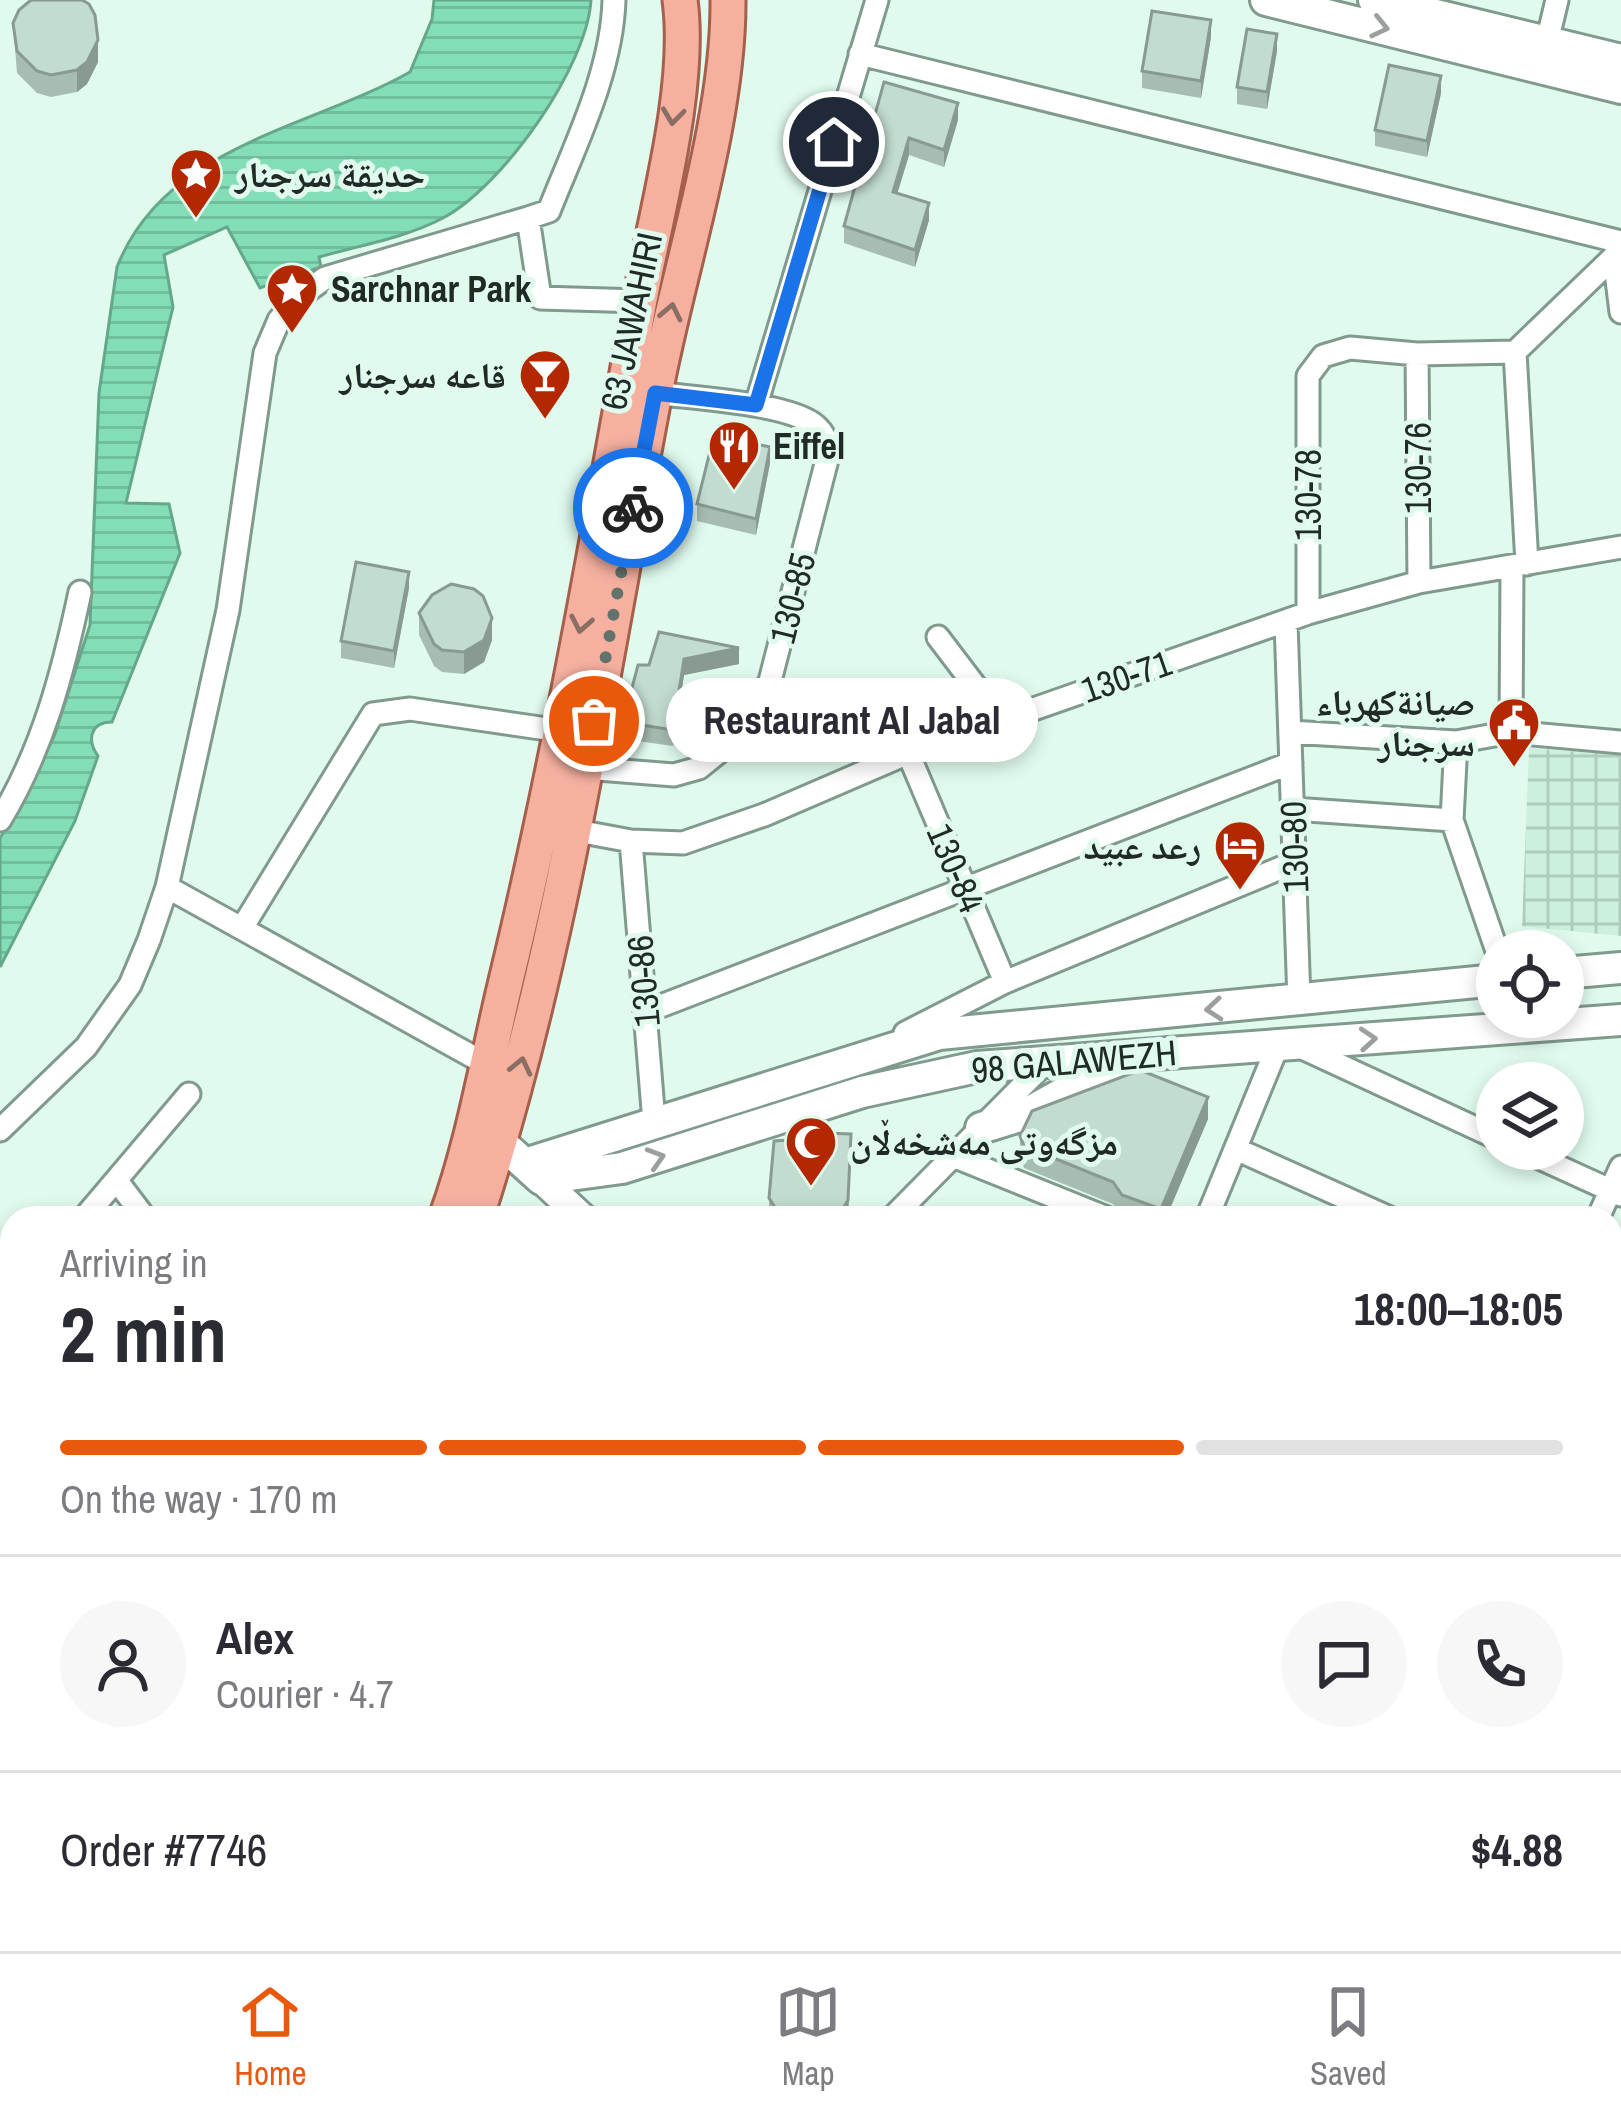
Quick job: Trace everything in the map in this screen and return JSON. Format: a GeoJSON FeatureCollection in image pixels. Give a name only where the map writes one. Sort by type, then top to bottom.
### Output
{"type":"FeatureCollection","features":[{"type":"Feature","properties":{"kind":"main road","name":"63 JAWAHIRI"},"geometry":{"type":"LineString","coordinates":[[510,1156],[486,1064],[561,730],[672,126],[681,42],[680,0]]}},
{"type":"Feature","properties":{"kind":"main road","name":"63 JAWAHIRI"},"geometry":{"type":"LineString","coordinates":[[483,1206],[510,1156],[525,1050],[704,168],[726,46],[728,0]]}},
{"type":"Feature","properties":{"kind":"main road"},"geometry":{"type":"LineString","coordinates":[[704,168],[731,86],[743,0]]}},
{"type":"Feature","properties":{"kind":"main road"},"geometry":{"type":"LineString","coordinates":[[1266,0],[1621,88]]}},
{"type":"Feature","properties":{"kind":"main road"},"geometry":{"type":"LineString","coordinates":[[1374,0],[1621,60]]}},
{"type":"Feature","properties":{"kind":"main road"},"geometry":{"type":"LineString","coordinates":[[1584,971],[1621,968]]}},
{"type":"Feature","properties":{"kind":"main road","name":"98 GALAWEZH"},"geometry":{"type":"LineString","coordinates":[[510,1156],[654,1122],[938,1034],[1476,982]]}},
{"type":"Feature","properties":{"kind":"main road","name":"98 GALAWEZH"},"geometry":{"type":"LineString","coordinates":[[510,1156],[622,1168],[920,1078],[977,1067],[1621,1020]]}},
{"type":"Feature","properties":{"kind":"main road"},"geometry":{"type":"LineString","coordinates":[[1046,1062],[1047,1025]]}},
{"type":"Feature","properties":{"kind":"main road"},"geometry":{"type":"LineString","coordinates":[[980,1128],[1026,1114],[1101,1070],[1137,1055]]}},
{"type":"Feature","properties":{"kind":"main road"},"geometry":{"type":"LineString","coordinates":[[754,1090],[766,1122]]}},
{"type":"Feature","properties":{"kind":"main road","name":"63 JAWAHIRI"},"geometry":{"type":"LineString","coordinates":[[458,1206],[510,1156]]}},
{"type":"Feature","properties":{"kind":"street"},"geometry":{"type":"LineString","coordinates":[[0,1130],[86,1047],[130,985],[167,886],[228,610],[271,332],[299,297],[333,275],[549,212],[601,71],[614,0]]}},
{"type":"Feature","properties":{"kind":"street"},"geometry":{"type":"LineString","coordinates":[[756,405],[877,0]]}},
{"type":"Feature","properties":{"kind":"street"},"geometry":{"type":"LineString","coordinates":[[1547,41],[1557,0]]}},
{"type":"Feature","properties":{"kind":"street"},"geometry":{"type":"LineString","coordinates":[[860,54],[1619,249]]}},
{"type":"Feature","properties":{"kind":"street"},"geometry":{"type":"LineString","coordinates":[[528,218],[539,298],[640,301]]}},
{"type":"Feature","properties":{"kind":"street"},"geometry":{"type":"LineString","coordinates":[[1619,249],[1621,312]]}},
{"type":"Feature","properties":{"kind":"street"},"geometry":{"type":"LineString","coordinates":[[1417,354],[1515,352],[1619,249]]}},
{"type":"Feature","properties":{"kind":"street","name":"130-78"},"geometry":{"type":"LineString","coordinates":[[1308,614],[1308,376],[1323,356],[1350,348],[1417,354]]}},
{"type":"Feature","properties":{"kind":"street"},"geometry":{"type":"LineString","coordinates":[[1511,732],[1520,565],[1515,352]]}},
{"type":"Feature","properties":{"kind":"street","name":"130-76"},"geometry":{"type":"LineString","coordinates":[[1417,354],[1419,582]]}},
{"type":"Feature","properties":{"kind":"street","name":"130-85"},"geometry":{"type":"LineString","coordinates":[[585,767],[658,775],[699,768],[735,741],[760,708],[770,681],[829,452],[825,435],[812,422],[756,405],[655,393]]}},
{"type":"Feature","properties":{"kind":"street","name":"130-71"},"geometry":{"type":"LineString","coordinates":[[572,830],[631,841],[683,843],[764,815],[908,753],[1308,614],[1419,582],[1621,547]]}},
{"type":"Feature","properties":{"kind":"street"},"geometry":{"type":"LineString","coordinates":[[0,820],[23,780],[60,686],[80,592]]}},
{"type":"Feature","properties":{"kind":"street","name":"130-80"},"geometry":{"type":"LineString","coordinates":[[1286,622],[1299,1000]]}},
{"type":"Feature","properties":{"kind":"street"},"geometry":{"type":"LineString","coordinates":[[938,638],[1001,720]]}},
{"type":"Feature","properties":{"kind":"street"},"geometry":{"type":"LineString","coordinates":[[242,928],[374,714],[410,709],[561,730]]}},
{"type":"Feature","properties":{"kind":"street"},"geometry":{"type":"LineString","coordinates":[[1290,732],[1456,742],[1511,732],[1621,742]]}},
{"type":"Feature","properties":{"kind":"street"},"geometry":{"type":"LineString","coordinates":[[1456,742],[1452,820],[1490,930]]}},
{"type":"Feature","properties":{"kind":"street","name":"130-84"},"geometry":{"type":"LineString","coordinates":[[908,753],[1005,982]]}},
{"type":"Feature","properties":{"kind":"street"},"geometry":{"type":"LineString","coordinates":[[645,1012],[1291,763]]}},
{"type":"Feature","properties":{"kind":"street"},"geometry":{"type":"LineString","coordinates":[[1293,808],[1452,820]]}},
{"type":"Feature","properties":{"kind":"street","name":"130-86"},"geometry":{"type":"LineString","coordinates":[[631,841],[654,1122]]}},
{"type":"Feature","properties":{"kind":"street"},"geometry":{"type":"LineString","coordinates":[[864,1054],[1005,982],[1294,862]]}},
{"type":"Feature","properties":{"kind":"street"},"geometry":{"type":"LineString","coordinates":[[167,886],[486,1064]]}},
{"type":"Feature","properties":{"kind":"street"},"geometry":{"type":"LineString","coordinates":[[1212,1206],[1286,1045],[1476,1129]]}},
{"type":"Feature","properties":{"kind":"street"},"geometry":{"type":"LineString","coordinates":[[904,1206],[1046,1062]]}},
{"type":"Feature","properties":{"kind":"street"},"geometry":{"type":"LineString","coordinates":[[95,1206],[189,1094]]}},
{"type":"Feature","properties":{"kind":"street"},"geometry":{"type":"LineString","coordinates":[[1236,1150],[1363,1206]]}},
{"type":"Feature","properties":{"kind":"street"},"geometry":{"type":"LineString","coordinates":[[510,1156],[569,1206]]}},
{"type":"Feature","properties":{"kind":"street"},"geometry":{"type":"LineString","coordinates":[[953,1156],[1077,1206]]}},
{"type":"Feature","properties":{"kind":"street"},"geometry":{"type":"LineString","coordinates":[[1566,1170],[1616,1193],[1621,1167]]}},
{"type":"Feature","properties":{"kind":"street"},"geometry":{"type":"LineString","coordinates":[[117,1181],[136,1206]]}},
{"type":"Feature","properties":{"kind":"shaded area"},"geometry":{"type":"Polygon","coordinates":[[[434,0],[591,0],[575,58],[538,122],[491,180],[443,218],[398,236],[319,257],[321,267],[260,288],[227,227],[164,255],[173,307],[126,503],[169,504],[180,553],[112,722],[99,725],[93,733],[98,756],[75,821],[0,967],[0,838],[26,797],[55,734],[90,625],[99,393],[117,267],[139,226],[169,193],[204,167],[410,72],[432,19],[434,0]]]}},
{"type":"Feature","properties":{"kind":"shaded area"},"geometry":{"type":"Polygon","coordinates":[[[1529,748],[1621,755],[1621,936],[1522,926],[1529,748]]]}},
{"type":"Feature","properties":{"kind":"building"},"geometry":{"type":"Polygon","coordinates":[[[31,0],[89,4],[98,40],[87,62],[77,70],[51,75],[37,71],[17,51],[13,23],[31,0]]]}},
{"type":"Feature","properties":{"kind":"building"},"geometry":{"type":"Polygon","coordinates":[[[1152,11],[1211,20],[1201,81],[1142,71],[1152,11]]]}},
{"type":"Feature","properties":{"kind":"building"},"geometry":{"type":"Polygon","coordinates":[[[1247,29],[1277,34],[1267,92],[1237,87],[1247,29]]]}},
{"type":"Feature","properties":{"kind":"building"},"geometry":{"type":"Polygon","coordinates":[[[1389,65],[1441,76],[1427,141],[1375,130],[1389,65]]]}},
{"type":"Feature","properties":{"kind":"building"},"geometry":{"type":"Polygon","coordinates":[[[884,82],[958,103],[944,150],[909,138],[893,192],[929,203],[915,250],[844,226],[884,82]]]}},
{"type":"Feature","properties":{"kind":"building","name":"Eiffel"},"geometry":{"type":"Polygon","coordinates":[[[714,435],[770,447],[756,519],[697,504],[714,435]]]}},
{"type":"Feature","properties":{"kind":"building"},"geometry":{"type":"Polygon","coordinates":[[[356,562],[409,572],[394,651],[341,641],[356,562]]]}},
{"type":"Feature","properties":{"kind":"building"},"geometry":{"type":"Polygon","coordinates":[[[451,584],[483,596],[492,618],[484,640],[464,652],[442,650],[434,644],[419,613],[432,595],[451,584]]]}},
{"type":"Feature","properties":{"kind":"building"},"geometry":{"type":"Polygon","coordinates":[[[659,632],[739,648],[684,659],[673,730],[623,722],[638,665],[649,665],[659,632]]]}},
{"type":"Feature","properties":{"kind":"building"},"geometry":{"type":"Polygon","coordinates":[[[1140,1070],[1208,1097],[1162,1206],[1122,1195],[1113,1182],[1024,1146],[1020,1136],[1032,1111],[1140,1070]]]}},
{"type":"Feature","properties":{"kind":"building","name":"مزگەوتی مەشخەڵان"},"geometry":{"type":"Polygon","coordinates":[[[797,1132],[851,1134],[845,1206],[774,1206],[769,1198],[774,1141],[789,1140],[797,1132]]]}},
{"type":"Feature","properties":{"kind":"way so far"},"geometry":{"type":"LineString","coordinates":[[594,721],[633,508]]}},
{"type":"Feature","properties":{"kind":"place","name":"حديقة سرجنار"},"geometry":{"type":"Point","coordinates":[196,220]}},
{"type":"Feature","properties":{"kind":"place","name":"Sarchnar Park"},"geometry":{"type":"Point","coordinates":[292,335]}},
{"type":"Feature","properties":{"kind":"place","name":"قاعه سرجنار"},"geometry":{"type":"Point","coordinates":[545,421]}},
{"type":"Feature","properties":{"kind":"place","name":"Eiffel"},"geometry":{"type":"Point","coordinates":[734,492]}},
{"type":"Feature","properties":{"kind":"place","name":"Restaurant Al Jabal"},"geometry":{"type":"Point","coordinates":[594,721]}},
{"type":"Feature","properties":{"kind":"place","name":"صيانةكهرباء سرجنار"},"geometry":{"type":"Point","coordinates":[1514,769]}},
{"type":"Feature","properties":{"kind":"place","name":"رعد عبيد"},"geometry":{"type":"Point","coordinates":[1240,892]}},
{"type":"Feature","properties":{"kind":"place","name":"مزگەوتی مەشخەڵان"},"geometry":{"type":"Point","coordinates":[811,1188]}},
{"type":"Feature","properties":{"kind":"route"},"geometry":{"type":"LineString","coordinates":[[633,508],[655,393],[756,405],[834,142]]}}]}
